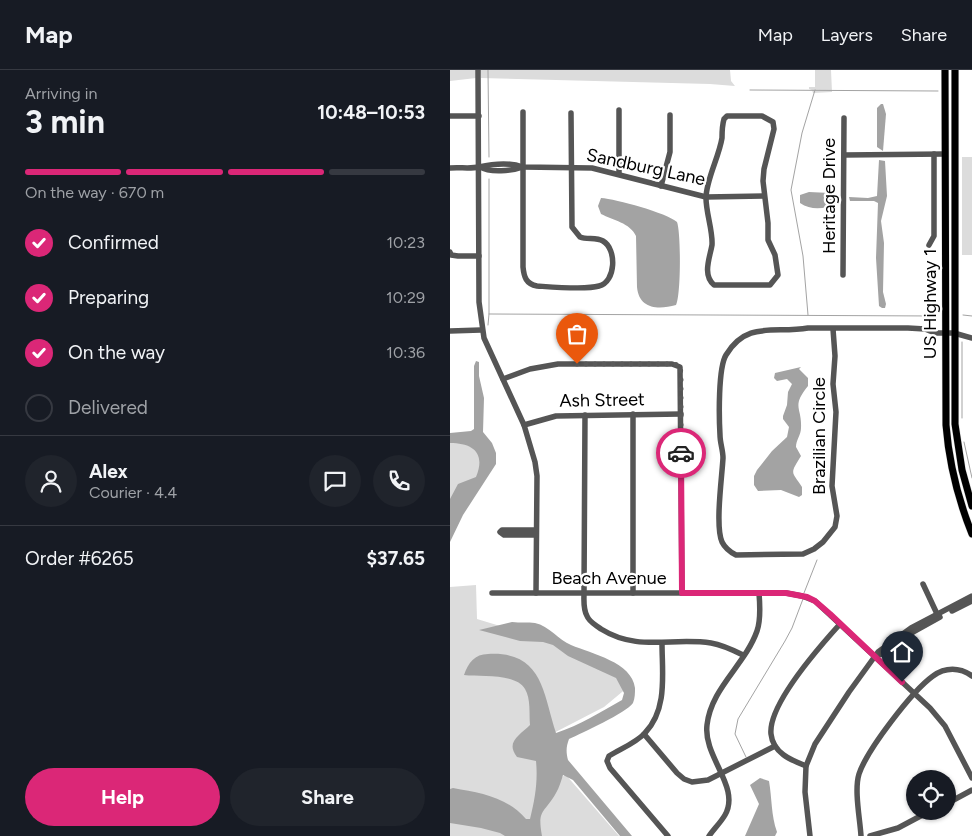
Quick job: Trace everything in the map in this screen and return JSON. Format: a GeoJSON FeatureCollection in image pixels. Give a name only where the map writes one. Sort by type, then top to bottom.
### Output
{"type":"FeatureCollection","features":[{"type":"Feature","properties":{"kind":"main road","name":"US Highway 1"},"geometry":{"type":"LineString","coordinates":[[945,70],[945,415],[948,448],[958,494],[972,534]]}},
{"type":"Feature","properties":{"kind":"main road","name":"US Highway 1"},"geometry":{"type":"LineString","coordinates":[[955,70],[958,334],[955,424],[962,470],[972,506]]}},
{"type":"Feature","properties":{"kind":"main road"},"geometry":{"type":"LineString","coordinates":[[944,154],[955,171]]}},
{"type":"Feature","properties":{"kind":"street"},"geometry":{"type":"LineString","coordinates":[[478,70],[480,320],[482,330],[524,425],[535,462],[537,476],[536,593]]}},
{"type":"Feature","properties":{"kind":"street"},"geometry":{"type":"LineString","coordinates":[[619,110],[619,174]]}},
{"type":"Feature","properties":{"kind":"street"},"geometry":{"type":"LineString","coordinates":[[523,112],[523,267],[525,278],[530,284],[537,286],[600,286],[608,282],[612,274],[611,250],[604,242],[597,239],[583,238],[574,230],[571,221],[572,113]]}},
{"type":"Feature","properties":{"kind":"street"},"geometry":{"type":"LineString","coordinates":[[661,186],[670,152],[670,115]]}},
{"type":"Feature","properties":{"kind":"street"},"geometry":{"type":"LineString","coordinates":[[450,116],[479,116]]}},
{"type":"Feature","properties":{"kind":"street"},"geometry":{"type":"LineString","coordinates":[[727,116],[762,116],[773,122],[774,129],[764,169],[764,196],[768,223],[768,240],[774,254],[778,275],[770,285],[714,285],[708,277],[712,236],[708,223],[706,196],[722,138],[724,119],[727,116]]}},
{"type":"Feature","properties":{"kind":"street","name":"Heritage Drive"},"geometry":{"type":"LineString","coordinates":[[844,118],[844,275]]}},
{"type":"Feature","properties":{"kind":"street"},"geometry":{"type":"LineString","coordinates":[[929,245],[934,236],[934,154]]}},
{"type":"Feature","properties":{"kind":"street"},"geometry":{"type":"LineString","coordinates":[[844,155],[944,154]]}},
{"type":"Feature","properties":{"kind":"street","name":"Sandburg Lane"},"geometry":{"type":"LineString","coordinates":[[450,168],[508,164],[516,164],[523,167],[592,168],[706,196],[764,196]]}},
{"type":"Feature","properties":{"kind":"street"},"geometry":{"type":"LineString","coordinates":[[450,252],[451,255],[458,256],[479,256]]}},
{"type":"Feature","properties":{"kind":"street","name":"Brazilian Circle"},"geometry":{"type":"LineString","coordinates":[[833,329],[835,356],[833,384],[836,412],[832,486],[837,516],[835,527],[814,549],[803,554],[736,555],[728,550],[722,542],[720,530],[720,490],[723,455],[720,436],[722,366],[726,355],[748,333],[762,330],[791,331],[808,328],[908,328],[935,333],[958,334]]}},
{"type":"Feature","properties":{"kind":"street"},"geometry":{"type":"LineString","coordinates":[[450,331],[482,330]]}},
{"type":"Feature","properties":{"kind":"street"},"geometry":{"type":"LineString","coordinates":[[958,334],[972,334]]}},
{"type":"Feature","properties":{"kind":"street"},"geometry":{"type":"LineString","coordinates":[[958,334],[972,338]]}},
{"type":"Feature","properties":{"kind":"street"},"geometry":{"type":"LineString","coordinates":[[503,379],[530,369],[558,364],[679,365],[681,372],[682,593]]}},
{"type":"Feature","properties":{"kind":"street"},"geometry":{"type":"LineString","coordinates":[[633,414],[633,593]]}},
{"type":"Feature","properties":{"kind":"street","name":"Ash Street"},"geometry":{"type":"LineString","coordinates":[[524,425],[556,416],[681,414]]}},
{"type":"Feature","properties":{"kind":"street"},"geometry":{"type":"LineString","coordinates":[[585,415],[584,609],[586,616],[591,622],[602,629],[627,641],[711,643],[725,646],[743,656]]}},
{"type":"Feature","properties":{"kind":"street"},"geometry":{"type":"LineString","coordinates":[[504,530],[536,532],[504,535],[500,532],[504,530]]}},
{"type":"Feature","properties":{"kind":"street"},"geometry":{"type":"LineString","coordinates":[[923,584],[938,616]]}},
{"type":"Feature","properties":{"kind":"street","name":"Beach Avenue"},"geometry":{"type":"LineString","coordinates":[[492,593],[786,593],[807,597],[815,601],[876,656],[945,726],[972,778]]}},
{"type":"Feature","properties":{"kind":"street"},"geometry":{"type":"LineString","coordinates":[[708,836],[725,816],[730,797],[727,786],[710,752],[707,739],[710,710],[716,696],[753,642],[758,629],[759,593]]}},
{"type":"Feature","properties":{"kind":"street"},"geometry":{"type":"LineString","coordinates":[[810,836],[805,792],[806,766],[824,730],[848,692],[878,652],[894,639],[972,596]]}},
{"type":"Feature","properties":{"kind":"street"},"geometry":{"type":"LineString","coordinates":[[938,616],[972,601]]}},
{"type":"Feature","properties":{"kind":"street"},"geometry":{"type":"LineString","coordinates":[[806,766],[790,760],[774,746],[770,734],[772,720],[779,705],[817,649],[840,624]]}},
{"type":"Feature","properties":{"kind":"street"},"geometry":{"type":"LineString","coordinates":[[662,643],[661,704],[655,720],[644,734],[608,756],[607,761],[610,768],[668,836]]}},
{"type":"Feature","properties":{"kind":"street"},"geometry":{"type":"LineString","coordinates":[[861,836],[857,785],[859,775],[898,713],[933,675],[954,669],[962,670],[972,676]]}},
{"type":"Feature","properties":{"kind":"street"},"geometry":{"type":"LineString","coordinates":[[644,734],[676,773],[692,782],[701,782],[774,746]]}},
{"type":"Feature","properties":{"kind":"street"},"geometry":{"type":"LineString","coordinates":[[956,798],[972,790]]}},
{"type":"Feature","properties":{"kind":"street"},"geometry":{"type":"LineString","coordinates":[[870,836],[898,828],[913,820]]}},
{"type":"Feature","properties":{"kind":"shaded area"},"geometry":{"type":"Polygon","coordinates":[[[450,70],[476,70],[476,78],[450,81],[450,70]]]}},
{"type":"Feature","properties":{"kind":"shaded area"},"geometry":{"type":"Polygon","coordinates":[[[480,70],[730,70],[731,81],[735,86],[481,78],[480,70]]]}},
{"type":"Feature","properties":{"kind":"shaded area"},"geometry":{"type":"Polygon","coordinates":[[[815,70],[831,70],[832,92],[813,93],[809,89],[809,87],[815,87],[815,70]]]}},
{"type":"Feature","properties":{"kind":"shaded area"},"geometry":{"type":"Polygon","coordinates":[[[883,104],[886,114],[883,151],[877,147],[877,108],[883,104]]]}},
{"type":"Feature","properties":{"kind":"shaded area"},"geometry":{"type":"Polygon","coordinates":[[[962,157],[972,157],[972,255],[962,255],[962,157]]]}},
{"type":"Feature","properties":{"kind":"shaded area"},"geometry":{"type":"Polygon","coordinates":[[[879,160],[885,161],[887,196],[881,221],[884,243],[883,292],[885,308],[879,306],[876,258],[878,203],[874,201],[850,201],[849,197],[868,198],[877,196],[879,160]]]}},
{"type":"Feature","properties":{"kind":"shaded area"},"geometry":{"type":"Polygon","coordinates":[[[809,192],[830,193],[838,196],[838,203],[819,208],[805,206],[800,203],[800,195],[809,192]]]}},
{"type":"Feature","properties":{"kind":"shaded area"},"geometry":{"type":"Polygon","coordinates":[[[601,198],[641,207],[677,222],[680,264],[679,290],[676,305],[656,307],[645,304],[641,300],[637,287],[636,236],[630,228],[621,222],[601,214],[598,206],[601,198]]]}},
{"type":"Feature","properties":{"kind":"shaded area"},"geometry":{"type":"Polygon","coordinates":[[[476,361],[479,362],[479,376],[484,398],[483,432],[492,443],[496,453],[496,464],[463,515],[450,542],[450,499],[458,484],[476,477],[479,469],[478,456],[471,447],[450,443],[450,433],[474,429],[474,366],[476,361]]]}},
{"type":"Feature","properties":{"kind":"shaded area"},"geometry":{"type":"Polygon","coordinates":[[[801,367],[799,369],[808,378],[808,386],[799,403],[801,428],[796,447],[801,456],[793,473],[802,487],[802,495],[799,497],[781,490],[758,491],[754,485],[754,476],[772,451],[787,437],[789,427],[783,416],[787,405],[788,392],[792,384],[787,379],[777,381],[774,378],[775,373],[801,367]]]}},
{"type":"Feature","properties":{"kind":"shaded area"},"geometry":{"type":"Polygon","coordinates":[[[450,439],[472,440],[487,461],[450,525],[450,439]]]}},
{"type":"Feature","properties":{"kind":"shaded area"},"geometry":{"type":"Polygon","coordinates":[[[476,585],[477,619],[599,656],[628,687],[604,707],[544,738],[557,779],[566,775],[619,836],[450,836],[450,587],[476,585]]]}},
{"type":"Feature","properties":{"kind":"shaded area"},"geometry":{"type":"Polygon","coordinates":[[[512,622],[540,625],[567,643],[619,665],[632,679],[635,688],[633,703],[613,717],[569,739],[567,754],[568,760],[632,836],[620,836],[573,780],[563,775],[557,791],[541,816],[542,836],[505,836],[481,828],[450,823],[450,789],[453,788],[493,797],[511,806],[526,819],[530,819],[535,797],[536,761],[517,757],[513,747],[515,739],[530,725],[527,693],[514,680],[464,675],[470,663],[476,657],[483,654],[506,655],[520,659],[530,667],[538,677],[556,733],[598,714],[622,700],[624,693],[616,678],[568,656],[553,645],[543,642],[520,641],[479,630],[512,622]]]}},
{"type":"Feature","properties":{"kind":"shaded area"},"geometry":{"type":"Polygon","coordinates":[[[760,778],[769,781],[777,832],[775,836],[745,836],[759,804],[750,785],[760,778]]]}},
{"type":"Feature","properties":{"kind":"waterway"},"geometry":{"type":"LineString","coordinates":[[488,70],[489,157]]}},
{"type":"Feature","properties":{"kind":"waterway"},"geometry":{"type":"LineString","coordinates":[[750,90],[938,91]]}},
{"type":"Feature","properties":{"kind":"waterway"},"geometry":{"type":"LineString","coordinates":[[808,315],[803,256],[791,190],[802,133],[815,90]]}},
{"type":"Feature","properties":{"kind":"waterway"},"geometry":{"type":"LineString","coordinates":[[488,325],[489,179]]}},
{"type":"Feature","properties":{"kind":"waterway"},"geometry":{"type":"LineString","coordinates":[[489,314],[936,316]]}},
{"type":"Feature","properties":{"kind":"waterway"},"geometry":{"type":"LineString","coordinates":[[963,315],[972,316]]}},
{"type":"Feature","properties":{"kind":"waterway"},"geometry":{"type":"LineString","coordinates":[[962,342],[962,418]]}},
{"type":"Feature","properties":{"kind":"waterway"},"geometry":{"type":"LineString","coordinates":[[964,442],[972,478]]}},
{"type":"Feature","properties":{"kind":"waterway"},"geometry":{"type":"LineString","coordinates":[[804,593],[817,560]]}},
{"type":"Feature","properties":{"kind":"waterway"},"geometry":{"type":"LineString","coordinates":[[746,757],[735,734],[738,719],[785,641],[803,599]]}},
{"type":"Feature","properties":{"kind":"way so far"},"geometry":{"type":"LineString","coordinates":[[577,364],[679,365],[681,368],[681,453]]}},
{"type":"Feature","properties":{"kind":"route"},"geometry":{"type":"LineString","coordinates":[[681,453],[682,593],[786,593],[807,597],[815,601],[830,614],[902,682]]}}]}
